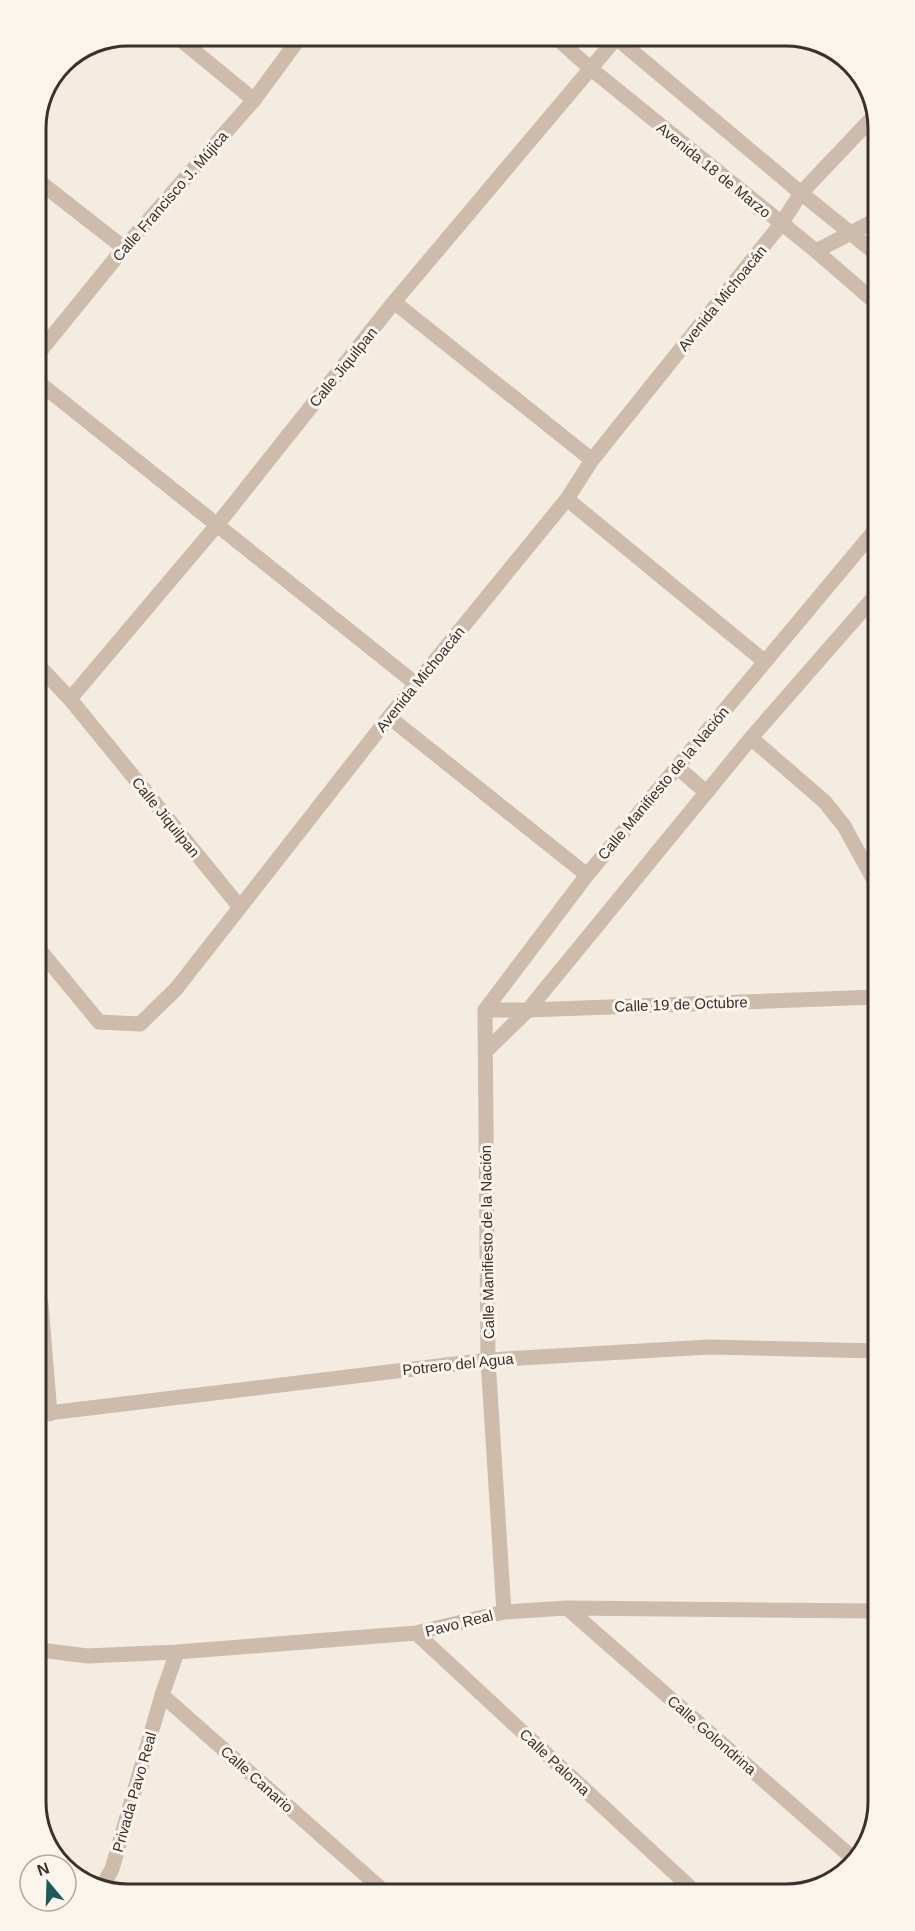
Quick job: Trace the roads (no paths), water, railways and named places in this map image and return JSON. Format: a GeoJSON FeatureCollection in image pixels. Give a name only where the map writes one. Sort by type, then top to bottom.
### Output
{"type":"FeatureCollection","features":[{"type":"Feature","properties":{"kind":"street"},"geometry":{"type":"LineString","coordinates":[[189,47],[254,100]]}},
{"type":"Feature","properties":{"kind":"street","name":"Calle Francisco J. Mújica"},"geometry":{"type":"LineString","coordinates":[[47,343],[124,248],[254,100],[293,47]]}},
{"type":"Feature","properties":{"kind":"street","name":"Avenida 18 de Marzo"},"geometry":{"type":"LineString","coordinates":[[566,47],[816,251],[868,297]]}},
{"type":"Feature","properties":{"kind":"street","name":"Calle Jiquilpan"},"geometry":{"type":"LineString","coordinates":[[70,699],[217,525],[394,302],[608,47]]}},
{"type":"Feature","properties":{"kind":"street"},"geometry":{"type":"LineString","coordinates":[[628,47],[868,247]]}},
{"type":"Feature","properties":{"kind":"street","name":"Avenida Michoacán"},"geometry":{"type":"LineString","coordinates":[[47,959],[99,1022],[140,1024],[176,989],[389,717],[567,499],[592,460],[781,224],[801,193],[868,122]]}},
{"type":"Feature","properties":{"kind":"street"},"geometry":{"type":"LineString","coordinates":[[47,188],[124,248]]}},
{"type":"Feature","properties":{"kind":"street"},"geometry":{"type":"LineString","coordinates":[[816,251],[868,224]]}},
{"type":"Feature","properties":{"kind":"street"},"geometry":{"type":"LineString","coordinates":[[394,302],[592,460]]}},
{"type":"Feature","properties":{"kind":"street"},"geometry":{"type":"LineString","coordinates":[[47,389],[416,684]]}},
{"type":"Feature","properties":{"kind":"street"},"geometry":{"type":"LineString","coordinates":[[567,499],[764,662]]}},
{"type":"Feature","properties":{"kind":"street","name":"Calle Manifiesto de la Nación"},"geometry":{"type":"LineString","coordinates":[[504,1612],[488,1360],[485,1010],[587,875],[868,538]]}},
{"type":"Feature","properties":{"kind":"street"},"geometry":{"type":"LineString","coordinates":[[485,1052],[528,1010],[706,792],[868,604]]}},
{"type":"Feature","properties":{"kind":"street","name":"Calle Jiquilpan"},"geometry":{"type":"LineString","coordinates":[[47,675],[70,699],[239,906]]}},
{"type":"Feature","properties":{"kind":"street"},"geometry":{"type":"LineString","coordinates":[[389,717],[587,875]]}},
{"type":"Feature","properties":{"kind":"street"},"geometry":{"type":"LineString","coordinates":[[752,738],[825,802],[844,826],[868,870]]}},
{"type":"Feature","properties":{"kind":"street"},"geometry":{"type":"LineString","coordinates":[[677,767],[706,792]]}},
{"type":"Feature","properties":{"kind":"street","name":"Calle 19 de Octubre"},"geometry":{"type":"LineString","coordinates":[[485,1010],[868,997]]}},
{"type":"Feature","properties":{"kind":"street","name":"Potrero del Agua"},"geometry":{"type":"LineString","coordinates":[[47,1414],[488,1360],[709,1347],[868,1350]]}},
{"type":"Feature","properties":{"kind":"street","name":"Pavo Real"},"geometry":{"type":"LineString","coordinates":[[47,1651],[87,1656],[177,1652],[416,1634],[504,1612],[567,1608],[868,1611]]}},
{"type":"Feature","properties":{"kind":"street","name":"Calle Golondrina"},"geometry":{"type":"LineString","coordinates":[[567,1608],[849,1855]]}},
{"type":"Feature","properties":{"kind":"street","name":"Calle Paloma"},"geometry":{"type":"LineString","coordinates":[[416,1634],[686,1884]]}},
{"type":"Feature","properties":{"kind":"street"},"geometry":{"type":"LineString","coordinates":[[162,1695],[177,1652]]}},
{"type":"Feature","properties":{"kind":"street","name":"Privada Pavo Real"},"geometry":{"type":"LineString","coordinates":[[105,1881],[112,1869],[162,1695]]}},
{"type":"Feature","properties":{"kind":"street","name":"Calle Canario"},"geometry":{"type":"LineString","coordinates":[[162,1695],[376,1884]]}}]}
